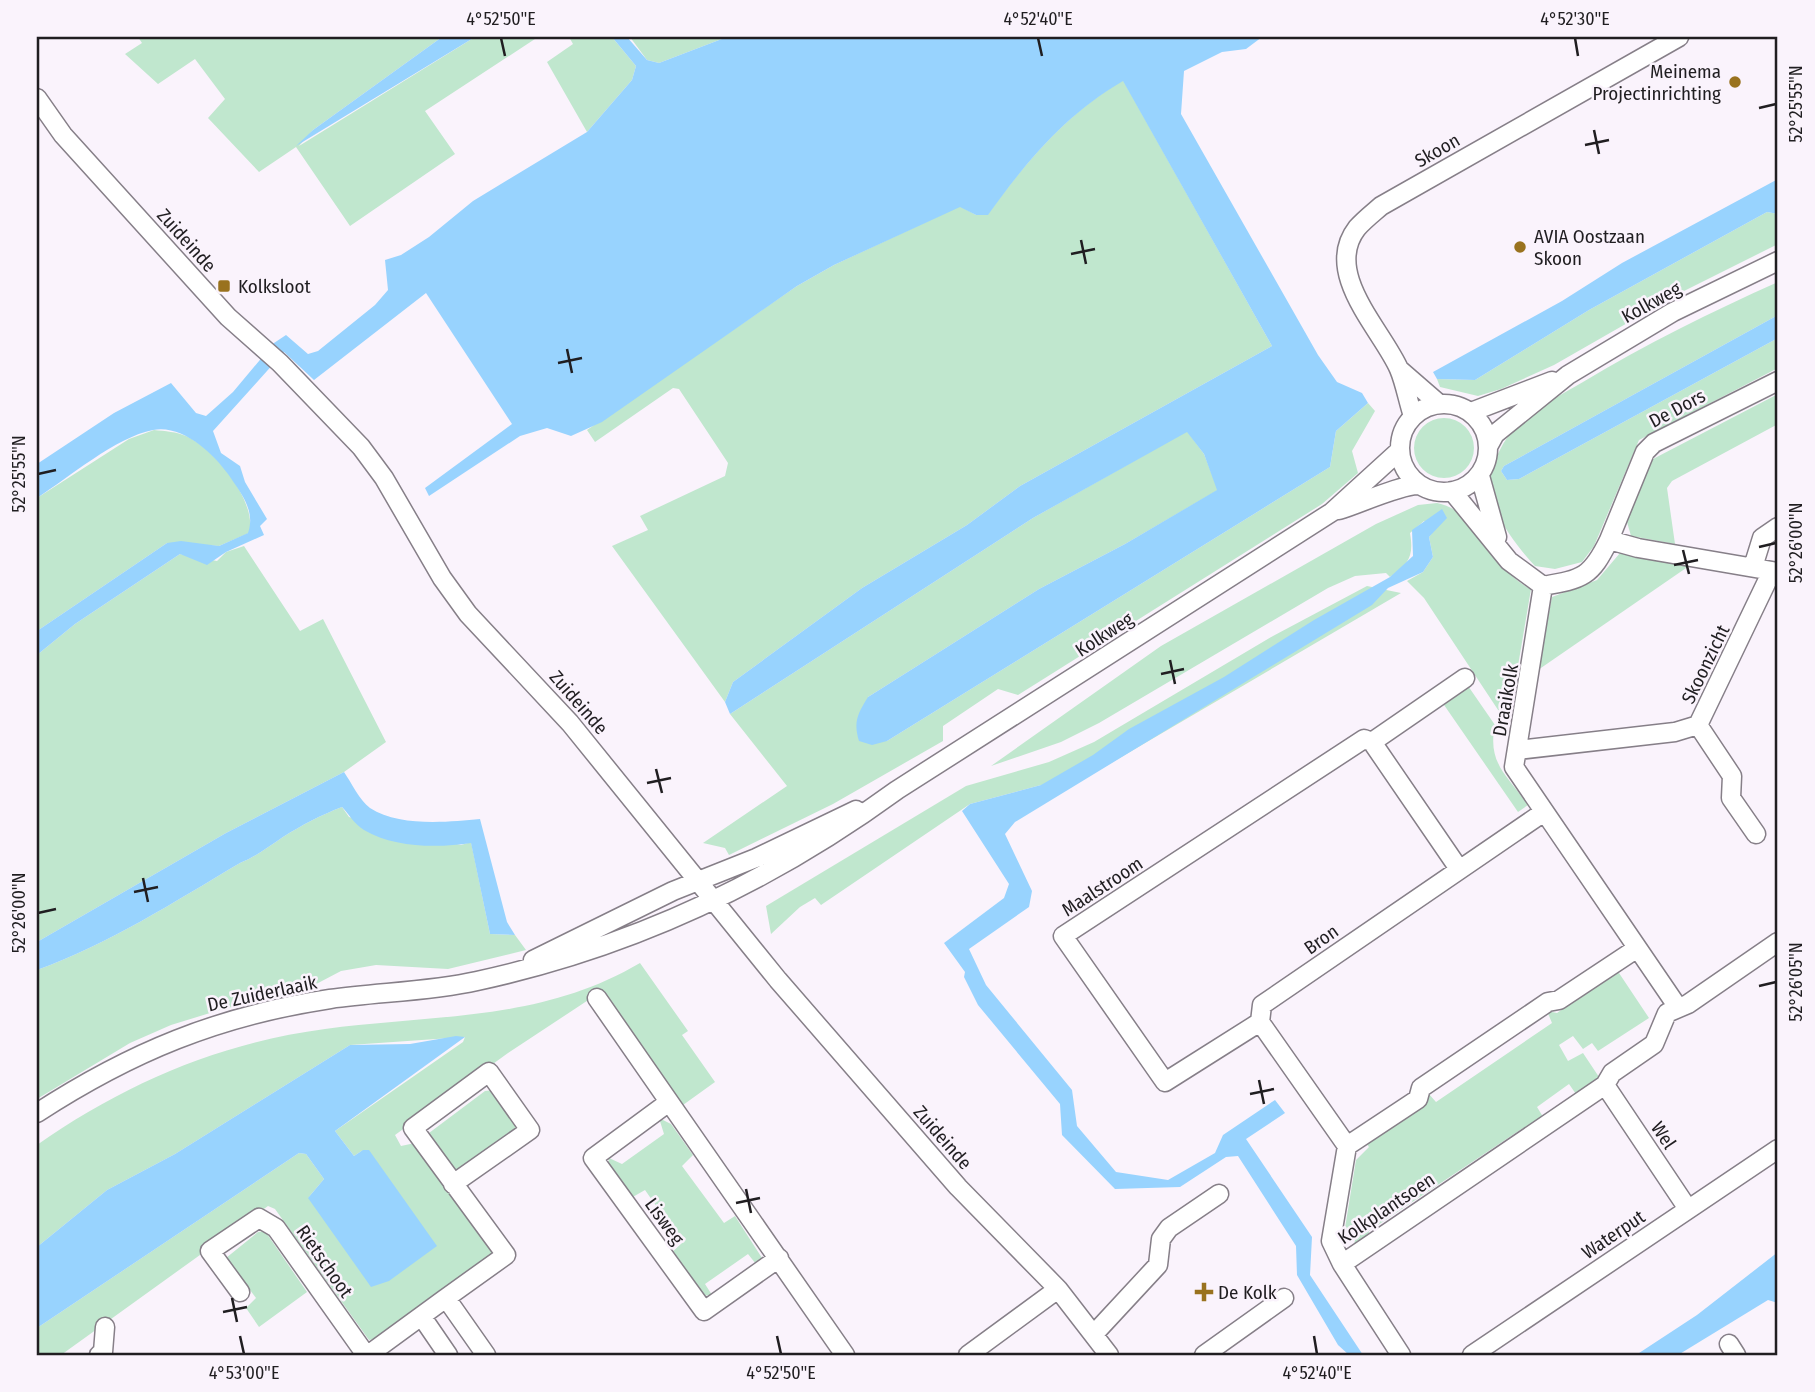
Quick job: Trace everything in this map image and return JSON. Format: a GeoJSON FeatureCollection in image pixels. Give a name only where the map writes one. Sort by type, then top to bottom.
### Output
{"type":"FeatureCollection","features":[{"type":"Feature","properties":{"kind":"street","name":"Skoon"},"geometry":{"type":"LineString","coordinates":[[1412,416],[1400,370],[1355,293],[1348,272],[1347,251],[1356,229],[1381,206],[1679,37]]}},
{"type":"Feature","properties":{"kind":"street","name":"Zuideinde"},"geometry":{"type":"LineString","coordinates":[[37,98],[63,135],[228,317],[280,363],[367,455],[468,614],[570,723],[778,980],[949,1177],[1058,1289],[1109,1355]]}},
{"type":"Feature","properties":{"kind":"street","name":"Kolkweg"},"geometry":{"type":"LineString","coordinates":[[1489,444],[1495,435],[1568,375],[1673,312],[1778,262]]}},
{"type":"Feature","properties":{"kind":"street","name":"Skoon"},"geometry":{"type":"LineString","coordinates":[[1400,370],[1438,403]]}},
{"type":"Feature","properties":{"kind":"street","name":"Kolkweg"},"geometry":{"type":"LineString","coordinates":[[1471,412],[1568,375]]}},
{"type":"Feature","properties":{"kind":"street","name":"De Dors"},"geometry":{"type":"LineString","coordinates":[[1609,540],[1645,452],[1654,443],[1778,381]]}},
{"type":"Feature","properties":{"kind":"street"},"geometry":{"type":"LineString","coordinates":[[1438,403],[1459,405],[1471,412],[1482,424],[1489,444],[1487,461],[1480,476],[1452,491],[1435,491],[1419,485],[1406,471],[1399,451],[1404,431],[1412,416],[1424,407],[1438,403]]}},
{"type":"Feature","properties":{"kind":"street","name":"Kolkweg"},"geometry":{"type":"LineString","coordinates":[[715,900],[828,839],[897,790],[1332,512],[1399,451]]}},
{"type":"Feature","properties":{"kind":"street"},"geometry":{"type":"LineString","coordinates":[[1480,476],[1501,551]]}},
{"type":"Feature","properties":{"kind":"street","name":"Kolkweg"},"geometry":{"type":"LineString","coordinates":[[1332,512],[1386,496],[1407,485],[1419,485]]}},
{"type":"Feature","properties":{"kind":"street"},"geometry":{"type":"LineString","coordinates":[[1452,491],[1509,561],[1543,586],[1569,581],[1595,567],[1609,540],[1638,548],[1775,571]]}},
{"type":"Feature","properties":{"kind":"street"},"geometry":{"type":"LineString","coordinates":[[1753,567],[1762,538],[1778,527]]}},
{"type":"Feature","properties":{"kind":"street","name":"Skoonzicht"},"geometry":{"type":"LineString","coordinates":[[1518,751],[1675,732],[1698,725],[1775,571]]}},
{"type":"Feature","properties":{"kind":"street","name":"Draaikolk"},"geometry":{"type":"LineString","coordinates":[[1543,586],[1514,767],[1677,1006]]}},
{"type":"Feature","properties":{"kind":"street","name":"Maalstroom"},"geometry":{"type":"LineString","coordinates":[[1260,1022],[1165,1082],[1063,936],[1364,739],[1372,742],[1465,678]]}},
{"type":"Feature","properties":{"kind":"street"},"geometry":{"type":"LineString","coordinates":[[1698,725],[1732,776],[1731,798],[1756,834]]}},
{"type":"Feature","properties":{"kind":"street"},"geometry":{"type":"LineString","coordinates":[[1372,742],[1460,869]]}},
{"type":"Feature","properties":{"kind":"street","name":"Kolkweg"},"geometry":{"type":"LineString","coordinates":[[699,881],[756,858],[897,790]]}},
{"type":"Feature","properties":{"kind":"street","name":"Bron"},"geometry":{"type":"LineString","coordinates":[[1260,1022],[1262,1005],[1544,812]]}},
{"type":"Feature","properties":{"kind":"street","name":"De Zuiderlaaik"},"geometry":{"type":"LineString","coordinates":[[474,982],[533,960],[699,881]]}},
{"type":"Feature","properties":{"kind":"street","name":"De Zuiderlaaik"},"geometry":{"type":"LineString","coordinates":[[37,1113],[151,1048],[211,1024],[330,999],[474,982],[558,962],[604,947],[715,900]]}},
{"type":"Feature","properties":{"kind":"street"},"geometry":{"type":"LineString","coordinates":[[1605,1085],[1612,1073],[1654,1044],[1668,1013],[1677,1006],[1688,1004],[1778,942]]}},
{"type":"Feature","properties":{"kind":"street"},"geometry":{"type":"LineString","coordinates":[[1260,1022],[1347,1146],[1418,1100],[1421,1088],[1444,1072],[1548,1002],[1559,1000],[1636,949]]}},
{"type":"Feature","properties":{"kind":"street"},"geometry":{"type":"LineString","coordinates":[[597,998],[845,1355]]}},
{"type":"Feature","properties":{"kind":"street"},"geometry":{"type":"LineString","coordinates":[[453,1184],[530,1130],[489,1073],[413,1128],[453,1184],[506,1255],[446,1298],[486,1355]]}},
{"type":"Feature","properties":{"kind":"street","name":"Kolkplantsoen"},"geometry":{"type":"LineString","coordinates":[[1347,1146],[1331,1241],[1342,1264],[1605,1085]]}},
{"type":"Feature","properties":{"kind":"street","name":"Wel"},"geometry":{"type":"LineString","coordinates":[[1605,1085],[1688,1209]]}},
{"type":"Feature","properties":{"kind":"street","name":"Lisweg"},"geometry":{"type":"LineString","coordinates":[[669,1102],[593,1158],[704,1311],[779,1258]]}},
{"type":"Feature","properties":{"kind":"street","name":"Waterput"},"geometry":{"type":"LineString","coordinates":[[1472,1355],[1778,1149]]}},
{"type":"Feature","properties":{"kind":"street"},"geometry":{"type":"LineString","coordinates":[[1094,1334],[1158,1265],[1161,1239],[1169,1228],[1219,1194]]}},
{"type":"Feature","properties":{"kind":"street","name":"Rietschoot"},"geometry":{"type":"LineString","coordinates":[[240,1292],[210,1251],[259,1218],[276,1228],[367,1355],[446,1298]]}},
{"type":"Feature","properties":{"kind":"street"},"geometry":{"type":"LineString","coordinates":[[1342,1264],[1401,1355]]}},
{"type":"Feature","properties":{"kind":"street"},"geometry":{"type":"LineString","coordinates":[[968,1355],[1058,1289]]}},
{"type":"Feature","properties":{"kind":"street"},"geometry":{"type":"LineString","coordinates":[[1203,1355],[1284,1298]]}},
{"type":"Feature","properties":{"kind":"street"},"geometry":{"type":"LineString","coordinates":[[422,1317],[448,1355]]}},
{"type":"Feature","properties":{"kind":"street"},"geometry":{"type":"LineString","coordinates":[[104,1354],[105,1327]]}},
{"type":"Feature","properties":{"kind":"green space"},"geometry":{"type":"Polygon","coordinates":[[[138,37],[442,37],[313,130],[299,146],[475,37],[538,37],[425,111],[455,154],[350,226],[296,147],[259,172],[208,118],[225,99],[195,59],[158,84],[125,54],[142,43],[138,37]]]}},
{"type":"Feature","properties":{"kind":"green space"},"geometry":{"type":"Polygon","coordinates":[[[569,37],[612,37],[636,66],[632,80],[587,132],[547,62],[573,44],[569,37]]]}},
{"type":"Feature","properties":{"kind":"green space"},"geometry":{"type":"Polygon","coordinates":[[[630,37],[727,37],[659,63],[647,60],[630,37]]]}},
{"type":"Feature","properties":{"kind":"green space"},"geometry":{"type":"Polygon","coordinates":[[[1123,80],[1272,346],[1020,486],[967,525],[862,588],[733,682],[725,702],[612,546],[648,530],[640,516],[725,476],[728,463],[679,389],[673,388],[595,442],[587,430],[797,286],[834,265],[960,206],[976,215],[988,214],[1048,140],[1083,108],[1123,80]]]}},
{"type":"Feature","properties":{"kind":"green space"},"geometry":{"type":"Polygon","coordinates":[[[1767,212],[1778,214],[1778,244],[1678,294],[1554,365],[1501,389],[1478,396],[1440,387],[1437,379],[1475,380],[1589,310],[1767,212]]]}},
{"type":"Feature","properties":{"kind":"green space"},"geometry":{"type":"Polygon","coordinates":[[[1778,282],[1778,315],[1504,466],[1501,471],[1507,480],[1519,479],[1778,338],[1778,368],[1639,440],[1594,546],[1582,562],[1555,569],[1535,566],[1504,525],[1492,501],[1490,478],[1503,444],[1512,431],[1524,419],[1557,397],[1631,355],[1778,282]]]}},
{"type":"Feature","properties":{"kind":"green space"},"geometry":{"type":"Polygon","coordinates":[[[1778,394],[1778,424],[1672,481],[1667,488],[1675,544],[1631,536],[1627,522],[1637,489],[1653,459],[1778,394]]]}},
{"type":"Feature","properties":{"kind":"green space"},"geometry":{"type":"Polygon","coordinates":[[[1368,403],[1375,411],[1352,451],[1358,473],[1322,504],[1018,695],[998,689],[943,726],[943,741],[833,804],[729,855],[725,848],[703,843],[787,786],[730,714],[1033,518],[1187,431],[1204,454],[1218,490],[1125,544],[1039,589],[868,697],[887,741],[1330,467],[1336,431],[1368,403]]]}},
{"type":"Feature","properties":{"kind":"green space"},"geometry":{"type":"Polygon","coordinates":[[[1444,418],[1461,423],[1469,431],[1474,448],[1469,465],[1461,473],[1444,478],[1427,473],[1419,465],[1414,448],[1419,431],[1427,423],[1444,418]]]}},
{"type":"Feature","properties":{"kind":"green space"},"geometry":{"type":"Polygon","coordinates":[[[154,430],[186,436],[197,442],[221,464],[247,506],[249,533],[219,546],[167,543],[37,631],[37,498],[129,439],[154,430]]]}},
{"type":"Feature","properties":{"kind":"green space"},"geometry":{"type":"Polygon","coordinates":[[[1437,503],[1452,508],[1464,517],[1506,570],[1531,589],[1508,725],[1424,598],[1407,581],[1423,572],[1433,557],[1429,537],[1436,528],[1424,521],[1410,533],[1409,559],[1390,577],[1386,573],[1355,576],[1328,588],[1099,723],[1061,742],[991,766],[1161,646],[1376,524],[1418,505],[1437,503]]]}},
{"type":"Feature","properties":{"kind":"green space"},"geometry":{"type":"Polygon","coordinates":[[[244,546],[300,631],[323,619],[386,742],[344,772],[226,833],[37,942],[37,655],[75,624],[180,554],[217,561],[226,552],[244,546]]]}},
{"type":"Feature","properties":{"kind":"green space"},"geometry":{"type":"Polygon","coordinates":[[[1620,553],[1689,566],[1538,670],[1552,597],[1597,580],[1620,553]]]}},
{"type":"Feature","properties":{"kind":"green space"},"geometry":{"type":"Polygon","coordinates":[[[1367,586],[1401,593],[1065,790],[1041,785],[970,804],[821,905],[815,898],[800,907],[771,934],[766,906],[966,786],[1049,762],[1094,742],[1273,636],[1367,586]]]}},
{"type":"Feature","properties":{"kind":"green space"},"geometry":{"type":"Polygon","coordinates":[[[1466,683],[1495,725],[1493,738],[1496,759],[1528,805],[1518,812],[1442,702],[1466,683]]]}},
{"type":"Feature","properties":{"kind":"green space"},"geometry":{"type":"Polygon","coordinates":[[[342,807],[349,817],[461,845],[471,842],[490,934],[515,935],[526,950],[448,969],[376,965],[341,971],[301,992],[223,1009],[171,1025],[130,1043],[37,1099],[37,970],[115,935],[257,854],[297,828],[342,807]]]}},
{"type":"Feature","properties":{"kind":"green space"},"geometry":{"type":"Polygon","coordinates":[[[640,963],[688,1031],[682,1035],[715,1082],[683,1105],[602,991],[508,1053],[395,1135],[401,1146],[415,1143],[493,1249],[492,1255],[378,1338],[369,1340],[275,1209],[268,1206],[61,1355],[37,1355],[37,1328],[299,1153],[306,1154],[324,1179],[308,1198],[363,1150],[354,1156],[335,1131],[463,1042],[465,1037],[350,1045],[175,1154],[107,1190],[37,1247],[37,1145],[70,1123],[138,1085],[174,1069],[248,1044],[325,1029],[525,1006],[602,982],[640,963]]]}},
{"type":"Feature","properties":{"kind":"green space"},"geometry":{"type":"Polygon","coordinates":[[[1617,970],[1649,1018],[1598,1051],[1592,1043],[1583,1049],[1573,1036],[1559,1045],[1568,1061],[1583,1053],[1599,1077],[1578,1097],[1569,1084],[1537,1107],[1545,1120],[1530,1130],[1523,1128],[1369,1231],[1368,1239],[1354,1245],[1355,1240],[1348,1237],[1345,1228],[1356,1160],[1369,1147],[1366,1143],[1428,1093],[1436,1102],[1552,1023],[1547,1011],[1557,1013],[1617,970]]]}},
{"type":"Feature","properties":{"kind":"green space"},"geometry":{"type":"Polygon","coordinates":[[[494,1090],[522,1129],[459,1175],[429,1133],[485,1091],[494,1090]]]}},
{"type":"Feature","properties":{"kind":"green space"},"geometry":{"type":"Polygon","coordinates":[[[659,1118],[671,1124],[693,1155],[682,1166],[724,1223],[735,1216],[762,1258],[756,1264],[748,1254],[705,1284],[712,1295],[702,1296],[670,1254],[682,1243],[645,1190],[631,1198],[608,1165],[609,1158],[622,1164],[664,1134],[659,1118]]]}},
{"type":"Feature","properties":{"kind":"green space"},"geometry":{"type":"Polygon","coordinates":[[[265,1231],[307,1292],[259,1327],[246,1308],[256,1298],[226,1258],[258,1232],[265,1231]]]}},
{"type":"Feature","properties":{"kind":"water"},"geometry":{"type":"Polygon","coordinates":[[[442,37],[475,37],[296,146],[313,130],[442,37]]]}},
{"type":"Feature","properties":{"kind":"water"},"geometry":{"type":"Polygon","coordinates":[[[612,37],[627,37],[647,60],[659,63],[727,37],[1262,37],[1246,49],[1222,52],[1184,71],[1181,114],[1318,355],[1337,382],[1362,393],[1368,403],[1336,431],[1330,467],[887,741],[872,745],[859,741],[856,728],[858,718],[868,697],[1039,589],[1125,544],[1217,490],[1204,454],[1187,432],[1033,518],[730,714],[725,702],[733,682],[862,588],[967,525],[1020,486],[1272,346],[1123,81],[1102,94],[1048,140],[988,215],[976,215],[960,207],[834,265],[797,286],[602,422],[571,436],[547,428],[520,436],[429,496],[425,488],[512,424],[426,293],[314,380],[284,352],[213,431],[221,453],[240,466],[245,482],[267,519],[260,526],[264,535],[226,552],[207,565],[180,554],[75,624],[37,655],[37,631],[167,543],[181,541],[219,546],[248,533],[250,517],[242,495],[222,466],[196,442],[175,431],[153,430],[124,441],[37,498],[37,464],[114,413],[171,383],[196,413],[206,416],[233,392],[274,343],[286,335],[308,354],[318,351],[375,305],[388,290],[385,260],[401,255],[429,237],[473,201],[587,132],[632,80],[636,66],[612,37]]]}},
{"type":"Feature","properties":{"kind":"water"},"geometry":{"type":"Polygon","coordinates":[[[1778,179],[1778,214],[1767,212],[1589,310],[1475,380],[1437,379],[1433,372],[1562,301],[1622,263],[1778,179]]]}},
{"type":"Feature","properties":{"kind":"water"},"geometry":{"type":"Polygon","coordinates":[[[1778,315],[1778,338],[1519,479],[1507,480],[1501,471],[1504,466],[1778,315]]]}},
{"type":"Feature","properties":{"kind":"water"},"geometry":{"type":"Polygon","coordinates":[[[1442,509],[1447,518],[1429,537],[1433,557],[1423,572],[1388,588],[1372,605],[1015,822],[1005,834],[1032,891],[1029,907],[969,949],[986,985],[1072,1090],[1077,1126],[1116,1172],[1168,1180],[1215,1153],[1223,1135],[1275,1100],[1285,1113],[1246,1139],[1312,1237],[1310,1275],[1363,1355],[1349,1355],[1338,1345],[1297,1275],[1296,1246],[1238,1156],[1226,1157],[1180,1187],[1115,1189],[1062,1135],[1060,1104],[978,1005],[964,977],[965,972],[944,943],[1004,898],[1009,884],[962,811],[970,804],[1041,785],[1093,755],[1129,729],[1224,677],[1314,620],[1390,577],[1413,556],[1412,530],[1442,509]]]}},
{"type":"Feature","properties":{"kind":"water"},"geometry":{"type":"Polygon","coordinates":[[[344,772],[366,805],[382,814],[424,822],[480,819],[507,922],[515,935],[490,934],[471,843],[431,846],[389,840],[360,828],[342,807],[297,828],[257,854],[115,935],[37,970],[37,942],[226,833],[344,772]]]}},
{"type":"Feature","properties":{"kind":"water"},"geometry":{"type":"Polygon","coordinates":[[[456,1036],[465,1037],[335,1131],[354,1156],[363,1150],[369,1150],[437,1246],[389,1281],[371,1287],[308,1198],[324,1179],[306,1154],[299,1153],[37,1328],[37,1247],[107,1190],[175,1154],[350,1045],[410,1044],[456,1036]]]}},
{"type":"Feature","properties":{"kind":"water"},"geometry":{"type":"Polygon","coordinates":[[[1778,1252],[1778,1303],[1768,1300],[1678,1355],[1636,1355],[1697,1315],[1778,1252]]]}},
{"type":"Feature","properties":{"kind":"place","name":"Meinema Projectinrichting"},"geometry":{"type":"Point","coordinates":[1735,82]}},
{"type":"Feature","properties":{"kind":"place","name":"AVIA Oostzaan Skoon"},"geometry":{"type":"Point","coordinates":[1520,247]}},
{"type":"Feature","properties":{"kind":"place","name":"Kolksloot"},"geometry":{"type":"Point","coordinates":[224,286]}},
{"type":"Feature","properties":{"kind":"place","name":"De Kolk"},"geometry":{"type":"Point","coordinates":[1204,1292]}}]}
